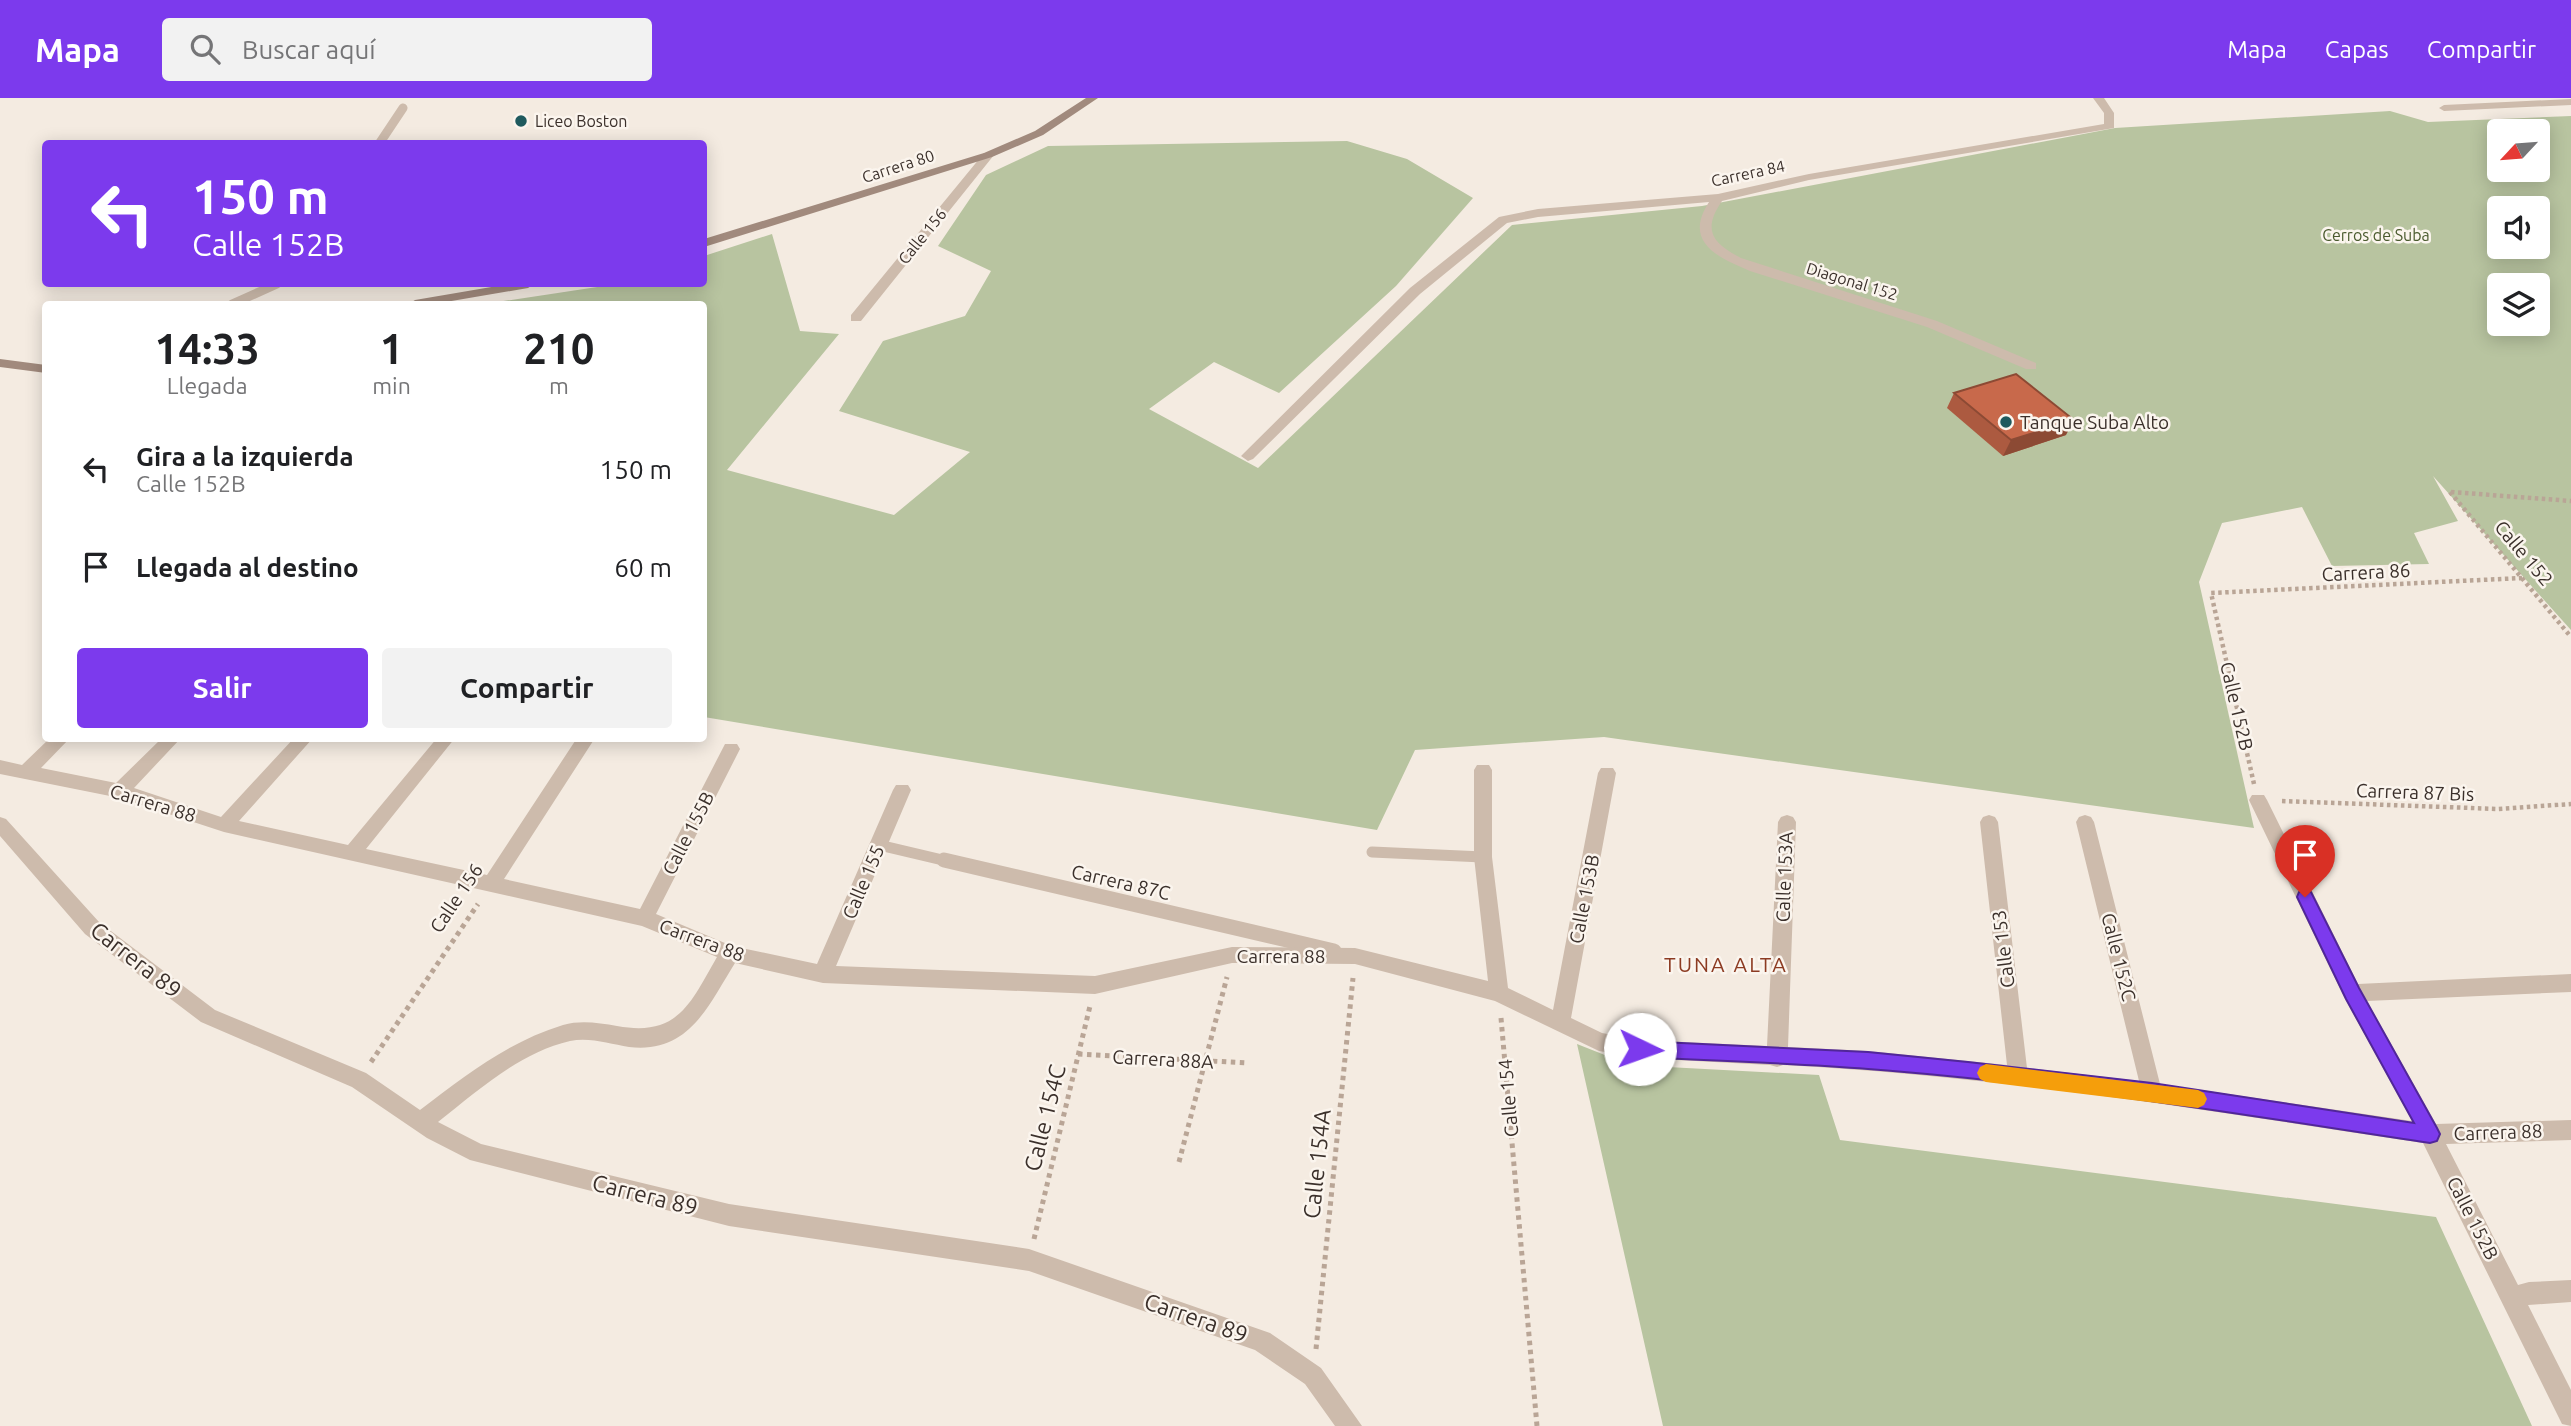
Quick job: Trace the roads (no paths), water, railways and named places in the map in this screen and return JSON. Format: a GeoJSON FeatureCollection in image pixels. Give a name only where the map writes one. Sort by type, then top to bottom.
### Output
{"type":"FeatureCollection","features":[{"type":"Feature","properties":{"kind":"street","name":"Carrera 80"},"geometry":{"type":"LineString","coordinates":[[707,242],[988,155],[1038,133],[1093,98]]}},
{"type":"Feature","properties":{"kind":"street","name":"Carrera 84"},"geometry":{"type":"LineString","coordinates":[[1248,456],[1415,291],[1503,220],[1518,215],[1718,198],[1809,177],[2109,126],[2109,113],[2098,98]]}},
{"type":"Feature","properties":{"kind":"street"},"geometry":{"type":"LineString","coordinates":[[2444,108],[2571,102]]}},
{"type":"Feature","properties":{"kind":"street","name":"Calle 156"},"geometry":{"type":"LineString","coordinates":[[856,317],[988,155]]}},
{"type":"Feature","properties":{"kind":"street","name":"Diagonal 152"},"geometry":{"type":"LineString","coordinates":[[1718,198],[1705,220],[1706,234],[1714,247],[1728,256],[1754,268],[1932,324],[2031,366]]}},
{"type":"Feature","properties":{"kind":"street"},"geometry":{"type":"LineString","coordinates":[[432,301],[511,287]]}},
{"type":"Feature","properties":{"kind":"street"},"geometry":{"type":"LineString","coordinates":[[1,366],[42,369]]}},
{"type":"Feature","properties":{"kind":"street"},"geometry":{"type":"LineString","coordinates":[[26,772],[58,742]]}},
{"type":"Feature","properties":{"kind":"street"},"geometry":{"type":"LineString","coordinates":[[120,791],[169,742]]}},
{"type":"Feature","properties":{"kind":"street"},"geometry":{"type":"LineString","coordinates":[[224,825],[301,742]]}},
{"type":"Feature","properties":{"kind":"street"},"geometry":{"type":"LineString","coordinates":[[353,852],[444,742]]}},
{"type":"Feature","properties":{"kind":"street","name":"Calle 156"},"geometry":{"type":"LineString","coordinates":[[491,884],[584,742]]}},
{"type":"Feature","properties":{"kind":"street","name":"Calle 155B"},"geometry":{"type":"LineString","coordinates":[[645,918],[731,749]]}},
{"type":"Feature","properties":{"kind":"street","name":"Carrera 88"},"geometry":{"type":"LineString","coordinates":[[0,767],[120,791],[224,825],[645,918],[730,954],[823,974],[1095,985],[1233,955],[1355,956],[1499,993],[1599,1042],[1640,1049],[1777,1058],[1868,1060],[2018,1076],[2152,1092],[2430,1134],[2571,1130]]}},
{"type":"Feature","properties":{"kind":"street"},"geometry":{"type":"LineString","coordinates":[[1483,770],[1483,857],[1499,993]]}},
{"type":"Feature","properties":{"kind":"street","name":"Calle 153B"},"geometry":{"type":"LineString","coordinates":[[1560,1024],[1607,773]]}},
{"type":"Feature","properties":{"kind":"street","name":"Calle 155"},"geometry":{"type":"LineString","coordinates":[[823,974],[902,790]]}},
{"type":"Feature","properties":{"kind":"street","name":"Calle 152B"},"geometry":{"type":"LineString","coordinates":[[2258,800],[2352,993],[2430,1134],[2571,1415]]}},
{"type":"Feature","properties":{"kind":"street","name":"Calle 153A"},"geometry":{"type":"LineString","coordinates":[[1777,1058],[1787,822]]}},
{"type":"Feature","properties":{"kind":"street","name":"Calle 153"},"geometry":{"type":"LineString","coordinates":[[1989,822],[2018,1076]]}},
{"type":"Feature","properties":{"kind":"street","name":"Calle 152C"},"geometry":{"type":"LineString","coordinates":[[2085,822],[2152,1092]]}},
{"type":"Feature","properties":{"kind":"street","name":"Carrera 89"},"geometry":{"type":"LineString","coordinates":[[0,824],[92,928],[208,1016],[359,1080],[421,1122],[478,1153],[729,1215],[1029,1260],[1262,1341],[1313,1376],[1350,1426]]}},
{"type":"Feature","properties":{"kind":"street"},"geometry":{"type":"LineString","coordinates":[[421,1122],[516,1052],[546,1040],[578,1031],[641,1040],[662,1036],[677,1027],[690,1014],[730,954]]}},
{"type":"Feature","properties":{"kind":"street"},"geometry":{"type":"LineString","coordinates":[[2352,993],[2571,983]]}},
{"type":"Feature","properties":{"kind":"street"},"geometry":{"type":"LineString","coordinates":[[2514,1298],[2529,1293],[2571,1291]]}},
{"type":"Feature","properties":{"kind":"lane"},"geometry":{"type":"LineString","coordinates":[[382,140],[403,108]]}},
{"type":"Feature","properties":{"kind":"lane"},"geometry":{"type":"LineString","coordinates":[[239,301],[269,287]]}},
{"type":"Feature","properties":{"kind":"lane","name":"Carrera 87C"},"geometry":{"type":"LineString","coordinates":[[878,845],[1355,956]]}},
{"type":"Feature","properties":{"kind":"lane"},"geometry":{"type":"LineString","coordinates":[[1372,852],[1483,857]]}},
{"type":"Feature","properties":{"kind":"place","name":"Liceo Boston"},"geometry":{"type":"Point","coordinates":[521,121]}},
{"type":"Feature","properties":{"kind":"place","name":"Tanque Suba Alto"},"geometry":{"type":"Point","coordinates":[2006,422]}},
{"type":"Feature","properties":{"kind":"district","name":"TUNA ALTA"},"geometry":{"type":"Point","coordinates":[1726,965]}},
{"type":"Feature","properties":{"kind":"park label","name":"Cerros de Suba"},"geometry":{"type":"Point","coordinates":[2376,235]}}]}
